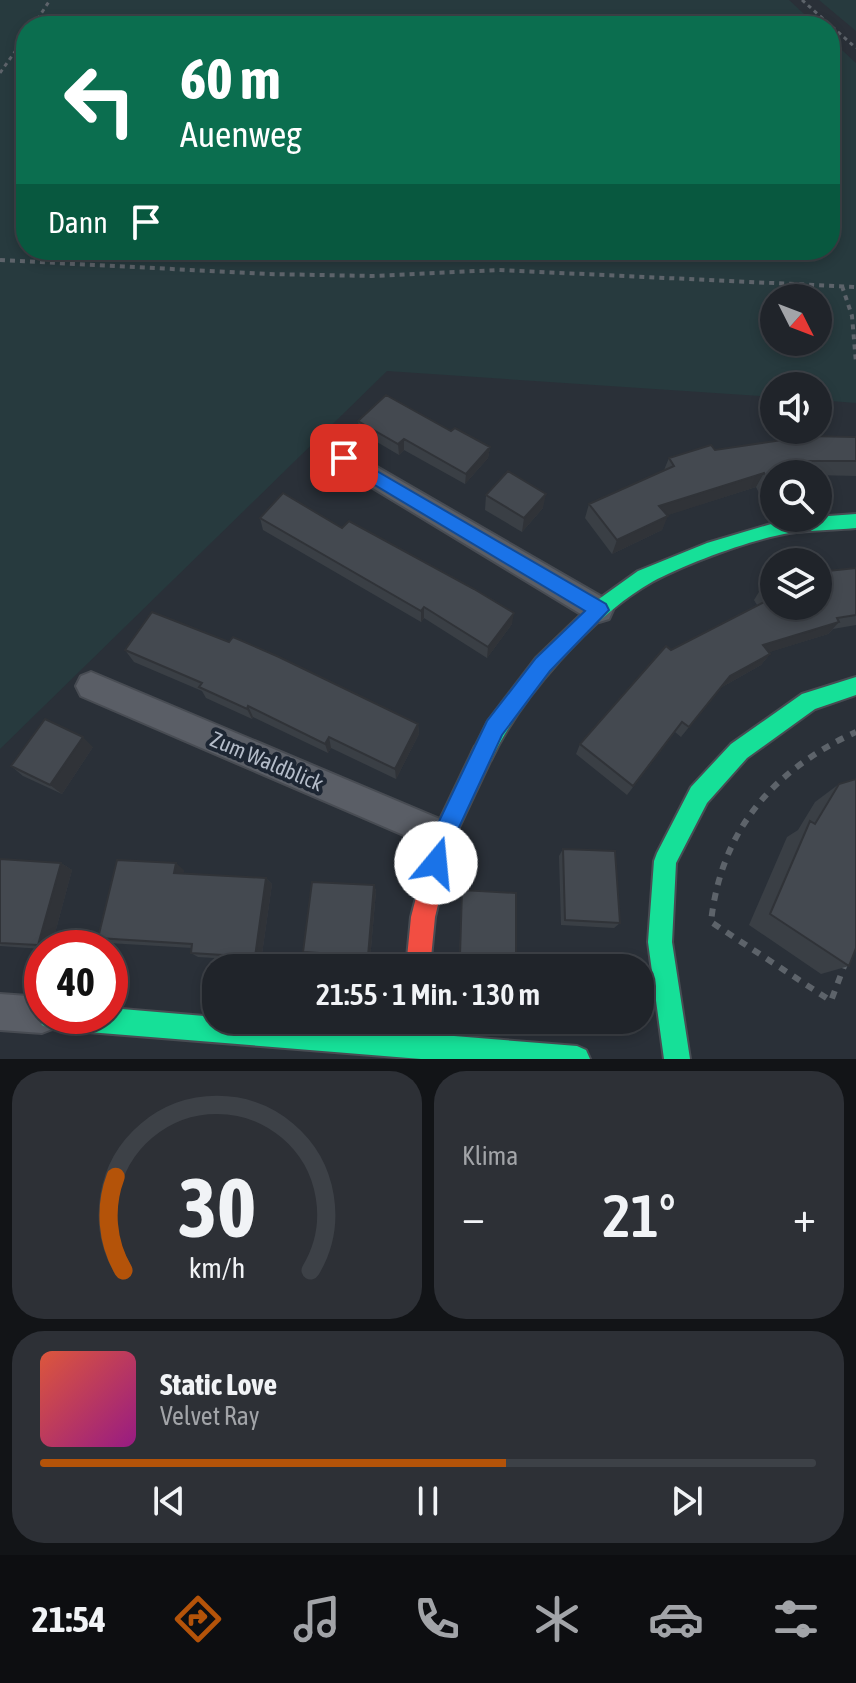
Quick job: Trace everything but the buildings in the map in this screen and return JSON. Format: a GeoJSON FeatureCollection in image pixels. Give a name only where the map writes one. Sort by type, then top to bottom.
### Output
{"type":"FeatureCollection","features":[{"type":"Feature","properties":{"kind":"street"},"geometry":{"type":"LineString","coordinates":[[344,458],[599,610]]}},
{"type":"Feature","properties":{"kind":"street"},"geometry":{"type":"LineString","coordinates":[[419,954],[423,917],[443,836],[495,728],[543,665],[599,610],[645,577],[713,548],[788,526],[856,521]]}},
{"type":"Feature","properties":{"kind":"street","name":"Zum Waldblick"},"geometry":{"type":"LineString","coordinates":[[91,686],[443,836]]}},
{"type":"Feature","properties":{"kind":"street"},"geometry":{"type":"LineString","coordinates":[[677,1059],[660,942],[665,861],[699,795],[739,751],[809,701],[856,686]]}},
{"type":"Feature","properties":{"kind":"street"},"geometry":{"type":"LineString","coordinates":[[0,1012],[24,1014]]}},
{"type":"Feature","properties":{"kind":"street"},"geometry":{"type":"LineString","coordinates":[[128,1021],[416,1042],[577,1059]]}},
{"type":"Feature","properties":{"kind":"path"},"geometry":{"type":"LineString","coordinates":[[802,0],[820,16]]}},
{"type":"Feature","properties":{"kind":"path"},"geometry":{"type":"LineString","coordinates":[[840,34],[856,48]]}},
{"type":"Feature","properties":{"kind":"path"},"geometry":{"type":"LineString","coordinates":[[0,73],[16,50]]}},
{"type":"Feature","properties":{"kind":"path"},"geometry":{"type":"LineString","coordinates":[[0,260],[372,276],[498,270],[856,287]]}},
{"type":"Feature","properties":{"kind":"path"},"geometry":{"type":"LineString","coordinates":[[842,286],[852,316],[856,363]]}},
{"type":"Feature","properties":{"kind":"path"},"geometry":{"type":"LineString","coordinates":[[851,946],[831,1001],[711,922],[711,893],[729,850],[767,793],[814,754],[856,732]]}},
{"type":"Feature","properties":{"kind":"green space"},"geometry":{"type":"Polygon","coordinates":[[[0,0],[789,0],[806,16],[16,16],[16,260],[840,260],[840,48],[856,63],[856,403],[832,401],[832,372],[760,372],[760,396],[387,371],[0,749],[0,0]]]}},
{"type":"Feature","properties":{"kind":"green space"},"geometry":{"type":"Polygon","coordinates":[[[819,0],[856,0],[856,31],[819,0]]]}},
{"type":"Feature","properties":{"kind":"traffic: fast"},"geometry":{"type":"LineString","coordinates":[[483,753],[495,728],[543,665],[599,610],[645,577],[713,548],[788,526],[856,521]]}},
{"type":"Feature","properties":{"kind":"traffic: fast"},"geometry":{"type":"LineString","coordinates":[[677,1059],[660,942],[665,861],[699,795],[739,751],[809,701],[856,686]]}},
{"type":"Feature","properties":{"kind":"traffic: fast"},"geometry":{"type":"LineString","coordinates":[[128,1022],[577,1059]]}},
{"type":"Feature","properties":{"kind":"traffic: jam"},"geometry":{"type":"LineString","coordinates":[[419,954],[423,917],[443,836],[483,753]]}},
{"type":"Feature","properties":{"kind":"route"},"geometry":{"type":"LineString","coordinates":[[344,458],[599,610],[543,665],[495,728],[443,836],[436,863]]}}]}
